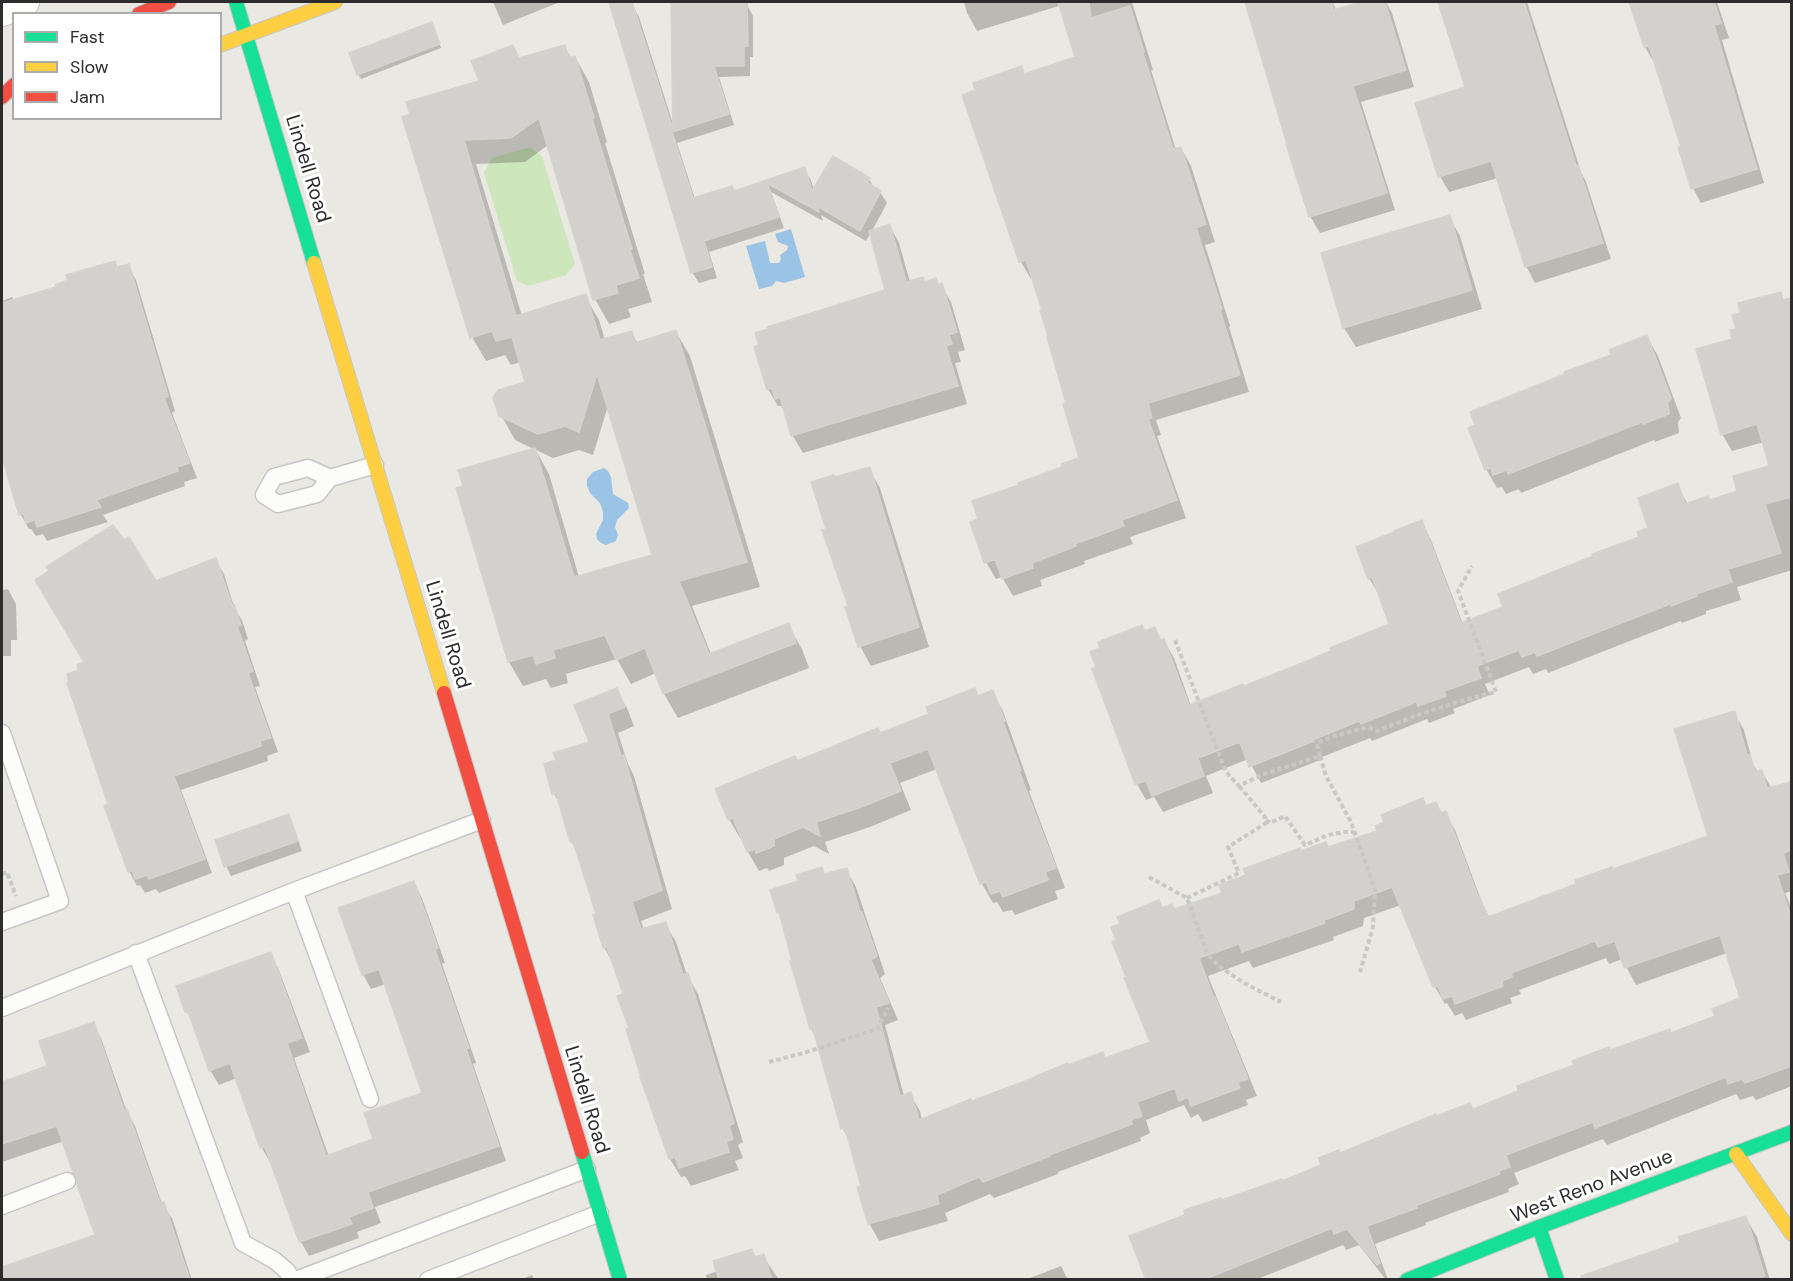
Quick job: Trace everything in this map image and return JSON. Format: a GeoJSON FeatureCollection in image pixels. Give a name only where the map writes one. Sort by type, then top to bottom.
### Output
{"type":"FeatureCollection","features":[{"type":"Feature","properties":{"kind":"street"},"geometry":{"type":"LineString","coordinates":[[2,10],[23,2]]}},
{"type":"Feature","properties":{"kind":"street"},"geometry":{"type":"LineString","coordinates":[[144,12],[169,2]]}},
{"type":"Feature","properties":{"kind":"street","name":"Lindell Road"},"geometry":{"type":"LineString","coordinates":[[236,2],[620,1280]]}},
{"type":"Feature","properties":{"kind":"street"},"geometry":{"type":"LineString","coordinates":[[222,44],[335,2]]}},
{"type":"Feature","properties":{"kind":"street","name":"West Reno Avenue"},"geometry":{"type":"LineString","coordinates":[[1407,1280],[1539,1227],[1791,1132]]}},
{"type":"Feature","properties":{"kind":"street"},"geometry":{"type":"LineString","coordinates":[[1736,1154],[1791,1234]]}},
{"type":"Feature","properties":{"kind":"street"},"geometry":{"type":"LineString","coordinates":[[1539,1227],[1557,1280]]}},
{"type":"Feature","properties":{"kind":"lane"},"geometry":{"type":"LineString","coordinates":[[330,478],[375,465]]}},
{"type":"Feature","properties":{"kind":"lane"},"geometry":{"type":"LineString","coordinates":[[2,733],[60,901],[2,922]]}},
{"type":"Feature","properties":{"kind":"lane"},"geometry":{"type":"LineString","coordinates":[[2,1008],[294,891],[482,820]]}},
{"type":"Feature","properties":{"kind":"lane"},"geometry":{"type":"LineString","coordinates":[[294,891],[370,1099]]}},
{"type":"Feature","properties":{"kind":"lane"},"geometry":{"type":"LineString","coordinates":[[136,953],[243,1243],[274,1260],[294,1280],[586,1169]]}},
{"type":"Feature","properties":{"kind":"lane"},"geometry":{"type":"LineString","coordinates":[[2,1206],[68,1181]]}},
{"type":"Feature","properties":{"kind":"lane"},"geometry":{"type":"LineString","coordinates":[[428,1280],[600,1213]]}},
{"type":"Feature","properties":{"kind":"path"},"geometry":{"type":"LineString","coordinates":[[1360,972],[1373,927],[1375,890],[1351,822],[1326,776],[1317,743],[1334,736],[1368,728],[1377,731],[1420,714],[1497,692],[1458,591],[1472,566]]}},
{"type":"Feature","properties":{"kind":"path"},"geometry":{"type":"LineString","coordinates":[[1175,640],[1226,772],[1266,820],[1270,823],[1285,816],[1305,845],[1328,835],[1354,832]]}},
{"type":"Feature","properties":{"kind":"path"},"geometry":{"type":"LineString","coordinates":[[1239,786],[1264,774],[1320,756]]}},
{"type":"Feature","properties":{"kind":"path"},"geometry":{"type":"LineString","coordinates":[[1187,898],[1239,873],[1228,847],[1266,823],[1266,820]]}},
{"type":"Feature","properties":{"kind":"path"},"geometry":{"type":"LineString","coordinates":[[2,874],[7,872],[23,914]]}},
{"type":"Feature","properties":{"kind":"path"},"geometry":{"type":"LineString","coordinates":[[1149,877],[1187,898],[1208,955],[1219,966],[1281,1002]]}},
{"type":"Feature","properties":{"kind":"path"},"geometry":{"type":"LineString","coordinates":[[769,1062],[877,1029],[888,1008]]}},
{"type":"Feature","properties":{"kind":"green space"},"geometry":{"type":"Polygon","coordinates":[[[530,147],[542,156],[575,264],[566,275],[528,286],[517,281],[484,173],[492,158],[530,147]]]}},
{"type":"Feature","properties":{"kind":"water"},"geometry":{"type":"Polygon","coordinates":[[[791,229],[805,277],[784,283],[776,281],[772,286],[759,289],[746,246],[765,241],[770,263],[779,263],[780,255],[787,250],[788,246],[778,242],[775,234],[791,229]]]}},
{"type":"Feature","properties":{"kind":"water"},"geometry":{"type":"Polygon","coordinates":[[[604,468],[611,477],[613,494],[628,503],[629,508],[617,520],[616,541],[606,545],[597,539],[596,534],[603,520],[603,512],[600,503],[590,493],[587,486],[587,479],[593,472],[604,468]]]}},
{"type":"Feature","properties":{"kind":"building"},"geometry":{"type":"Polygon","coordinates":[[[609,2],[632,2],[673,130],[671,2],[747,2],[748,46],[744,47],[744,66],[714,66],[729,114],[672,132],[693,198],[732,186],[734,191],[805,167],[812,191],[833,156],[870,178],[867,183],[881,191],[860,231],[817,206],[819,212],[767,183],[779,217],[704,241],[712,267],[691,273],[609,2]]]}},
{"type":"Feature","properties":{"kind":"building"},"geometry":{"type":"Polygon","coordinates":[[[1058,2],[1089,2],[1091,18],[1130,6],[1173,149],[1181,147],[1206,224],[1196,228],[1240,375],[1148,403],[1152,418],[1148,419],[1177,500],[1122,520],[1124,526],[1075,544],[1076,546],[1032,563],[1033,568],[1002,579],[995,559],[984,563],[970,522],[978,519],[972,501],[1019,485],[1018,483],[1062,467],[1061,464],[1079,458],[1063,404],[1066,403],[1040,310],[1042,310],[1026,260],[1019,262],[962,95],[975,90],[973,83],[1022,66],[1024,74],[1075,57],[1058,2]]]}},
{"type":"Feature","properties":{"kind":"building"},"geometry":{"type":"Polygon","coordinates":[[[1245,2],[1332,2],[1333,10],[1361,2],[1385,2],[1406,70],[1353,86],[1387,193],[1309,217],[1245,2]]]}},
{"type":"Feature","properties":{"kind":"building"},"geometry":{"type":"Polygon","coordinates":[[[1438,2],[1524,2],[1603,243],[1525,267],[1491,161],[1438,177],[1415,103],[1465,87],[1438,2]]]}},
{"type":"Feature","properties":{"kind":"building"},"geometry":{"type":"Polygon","coordinates":[[[1629,2],[1714,2],[1721,23],[1714,25],[1757,169],[1691,189],[1678,147],[1681,147],[1649,46],[1644,47],[1629,2]]]}},
{"type":"Feature","properties":{"kind":"building"},"geometry":{"type":"Polygon","coordinates":[[[432,22],[440,44],[357,75],[349,53],[432,22]]]}},
{"type":"Feature","properties":{"kind":"building"},"geometry":{"type":"Polygon","coordinates":[[[513,45],[519,58],[565,45],[569,58],[575,56],[639,278],[616,285],[618,293],[593,300],[539,118],[511,138],[464,140],[516,316],[586,294],[600,340],[632,331],[635,343],[676,330],[747,562],[679,581],[709,654],[789,623],[796,643],[663,694],[645,648],[616,660],[605,635],[553,650],[555,658],[536,664],[533,655],[508,662],[456,488],[463,486],[458,470],[535,448],[574,577],[652,555],[597,374],[579,432],[565,426],[538,434],[499,416],[493,398],[498,390],[525,382],[512,337],[496,341],[492,331],[470,338],[402,117],[410,114],[406,102],[479,81],[471,61],[513,45]]]}},
{"type":"Feature","properties":{"kind":"building"},"geometry":{"type":"Polygon","coordinates":[[[1450,215],[1472,290],[1343,328],[1321,253],[1450,215]]]}},
{"type":"Feature","properties":{"kind":"building"},"geometry":{"type":"Polygon","coordinates":[[[890,224],[906,282],[923,277],[925,282],[936,278],[938,285],[942,283],[957,332],[949,335],[952,344],[946,346],[958,386],[791,436],[780,397],[775,399],[772,388],[767,390],[754,347],[759,345],[755,333],[768,329],[767,327],[885,290],[869,231],[890,224]]]}},
{"type":"Feature","properties":{"kind":"building"},"geometry":{"type":"Polygon","coordinates":[[[115,261],[117,267],[129,264],[168,396],[164,398],[190,463],[177,467],[178,471],[96,500],[101,507],[37,527],[35,520],[26,523],[24,514],[19,515],[2,457],[2,303],[56,287],[55,285],[68,280],[66,275],[115,261]]]}},
{"type":"Feature","properties":{"kind":"building"},"geometry":{"type":"Polygon","coordinates":[[[1781,292],[1783,300],[1791,298],[1791,497],[1765,504],[1781,553],[1728,569],[1732,582],[1537,656],[1535,652],[1522,657],[1519,650],[1477,666],[1481,678],[1444,691],[1446,696],[1418,706],[1416,702],[1361,724],[1359,721],[1249,767],[1240,742],[1198,758],[1204,776],[1152,796],[1146,780],[1135,784],[1092,669],[1096,667],[1090,652],[1100,648],[1098,642],[1142,625],[1145,631],[1155,627],[1160,640],[1164,639],[1189,705],[1302,663],[1331,651],[1330,648],[1389,624],[1372,577],[1368,579],[1356,547],[1422,520],[1461,623],[1503,607],[1498,594],[1593,556],[1592,554],[1639,537],[1637,532],[1648,528],[1638,498],[1678,483],[1685,504],[1708,496],[1710,500],[1737,491],[1733,476],[1769,466],[1757,424],[1721,435],[1696,349],[1732,339],[1730,330],[1736,329],[1732,315],[1740,313],[1738,303],[1781,292]]]}},
{"type":"Feature","properties":{"kind":"building"},"geometry":{"type":"Polygon","coordinates":[[[1647,335],[1671,398],[1668,402],[1669,414],[1643,424],[1642,422],[1508,474],[1507,470],[1493,475],[1491,468],[1485,470],[1468,428],[1475,425],[1470,412],[1565,374],[1564,372],[1611,355],[1609,350],[1647,335]]]}},
{"type":"Feature","properties":{"kind":"building"},"geometry":{"type":"Polygon","coordinates":[[[870,467],[919,627],[858,647],[845,607],[848,606],[822,530],[826,529],[811,482],[870,467]]]}},
{"type":"Feature","properties":{"kind":"building"},"geometry":{"type":"Polygon","coordinates":[[[113,525],[124,540],[129,537],[156,581],[216,558],[241,625],[237,626],[253,671],[248,673],[271,738],[260,741],[261,746],[174,776],[205,859],[149,879],[147,875],[135,879],[132,870],[128,872],[104,806],[108,804],[67,683],[69,682],[67,674],[79,670],[77,665],[84,662],[35,580],[49,571],[46,567],[113,525]]]}},
{"type":"Feature","properties":{"kind":"building"},"geometry":{"type":"Polygon","coordinates":[[[617,688],[625,707],[608,714],[621,756],[624,755],[662,890],[632,902],[641,929],[666,922],[683,975],[688,973],[734,1123],[729,1126],[733,1139],[726,1142],[729,1152],[679,1168],[675,1157],[669,1159],[640,1077],[626,1029],[629,1028],[617,996],[623,994],[607,947],[603,948],[593,915],[596,914],[573,841],[570,842],[556,793],[552,794],[544,764],[556,760],[553,753],[589,742],[574,705],[617,688]]]}},
{"type":"Feature","properties":{"kind":"building"},"geometry":{"type":"Polygon","coordinates":[[[975,688],[978,696],[993,690],[1005,721],[1003,722],[1021,770],[1019,771],[1056,868],[1045,872],[1048,880],[1003,897],[1000,891],[991,894],[986,882],[980,884],[928,749],[890,763],[901,791],[816,822],[820,836],[803,827],[774,839],[774,846],[756,853],[755,849],[747,852],[733,818],[728,820],[715,789],[795,756],[797,761],[878,728],[880,733],[929,714],[926,707],[975,688]]]}},
{"type":"Feature","properties":{"kind":"building"},"geometry":{"type":"Polygon","coordinates":[[[1735,711],[1747,755],[1750,755],[1755,772],[1762,770],[1767,788],[1791,782],[1791,850],[1783,853],[1789,872],[1777,875],[1791,917],[1791,1066],[1745,1083],[1742,1079],[1728,1084],[1726,1077],[1595,1128],[1593,1122],[1506,1155],[1510,1167],[1499,1171],[1500,1174],[1367,1226],[1380,1263],[1377,1265],[1347,1229],[1334,1234],[1332,1228],[1203,1280],[1146,1280],[1129,1236],[1185,1215],[1184,1210],[1221,1198],[1222,1200],[1282,1179],[1282,1181],[1321,1165],[1318,1158],[1339,1150],[1340,1153],[1436,1114],[1437,1116],[1470,1103],[1473,1109],[1518,1091],[1517,1086],[1574,1065],[1572,1061],[1609,1047],[1610,1050],[1670,1029],[1671,1033],[1715,1016],[1712,1009],[1740,998],[1720,935],[1624,968],[1615,941],[1598,947],[1595,941],[1511,973],[1512,977],[1502,981],[1503,986],[1455,1004],[1452,996],[1443,999],[1438,986],[1433,987],[1392,887],[1354,901],[1354,909],[1324,920],[1325,923],[1242,952],[1239,944],[1199,958],[1248,1079],[1238,1082],[1240,1088],[1191,1106],[1188,1097],[1179,1101],[1175,1088],[1137,1102],[1142,1116],[1131,1120],[1132,1124],[983,1182],[979,1177],[937,1195],[939,1204],[868,1224],[857,1187],[861,1186],[845,1128],[841,1129],[813,1029],[810,1029],[790,961],[792,961],[779,912],[777,913],[770,890],[798,881],[796,875],[822,867],[824,874],[847,868],[860,912],[862,912],[877,956],[871,960],[889,1003],[876,1007],[900,1096],[911,1092],[919,1120],[1068,1063],[1068,1065],[1103,1052],[1105,1058],[1150,1042],[1112,942],[1116,940],[1111,927],[1120,924],[1117,917],[1159,900],[1162,908],[1172,904],[1174,909],[1222,893],[1219,885],[1246,875],[1243,869],[1300,848],[1301,851],[1326,842],[1328,847],[1377,831],[1375,826],[1384,822],[1381,815],[1423,798],[1426,806],[1436,802],[1441,813],[1446,811],[1488,917],[1576,884],[1575,880],[1708,836],[1674,729],[1735,711]]]}},
{"type":"Feature","properties":{"kind":"building"},"geometry":{"type":"Polygon","coordinates":[[[289,814],[298,841],[224,867],[215,840],[289,814]]]}},
{"type":"Feature","properties":{"kind":"building"},"geometry":{"type":"Polygon","coordinates":[[[414,881],[438,948],[435,950],[469,1048],[466,1049],[499,1146],[368,1192],[373,1208],[349,1217],[352,1224],[299,1242],[265,1147],[260,1148],[230,1063],[209,1071],[188,1011],[185,1012],[176,986],[271,952],[302,1038],[287,1043],[326,1156],[373,1139],[364,1113],[422,1093],[379,969],[362,975],[338,908],[414,881]]]}},
{"type":"Feature","properties":{"kind":"building"},"geometry":{"type":"Polygon","coordinates":[[[94,1022],[124,1110],[127,1109],[160,1203],[164,1202],[190,1280],[2,1280],[2,1267],[95,1235],[57,1126],[2,1144],[2,1082],[47,1066],[39,1041],[94,1022]]]}},
{"type":"Feature","properties":{"kind":"building"},"geometry":{"type":"Polygon","coordinates":[[[1746,1216],[1765,1276],[1753,1280],[1582,1280],[1581,1276],[1680,1242],[1678,1237],[1746,1216]]]}},
{"type":"Feature","properties":{"kind":"building"},"geometry":{"type":"Polygon","coordinates":[[[752,1249],[755,1257],[764,1254],[772,1280],[719,1280],[713,1261],[752,1249]]]}},
{"type":"Feature","properties":{"kind":"traffic: fast"},"geometry":{"type":"LineString","coordinates":[[236,2],[314,263]]}},
{"type":"Feature","properties":{"kind":"traffic: fast"},"geometry":{"type":"LineString","coordinates":[[1407,1280],[1539,1227],[1792,1132]]}},
{"type":"Feature","properties":{"kind":"traffic: fast"},"geometry":{"type":"LineString","coordinates":[[582,1152],[620,1280]]}},
{"type":"Feature","properties":{"kind":"traffic: fast"},"geometry":{"type":"LineString","coordinates":[[1539,1227],[1557,1280]]}},
{"type":"Feature","properties":{"kind":"traffic: slow"},"geometry":{"type":"LineString","coordinates":[[222,44],[335,2]]}},
{"type":"Feature","properties":{"kind":"traffic: slow"},"geometry":{"type":"LineString","coordinates":[[314,263],[444,693]]}},
{"type":"Feature","properties":{"kind":"traffic: slow"},"geometry":{"type":"LineString","coordinates":[[1736,1154],[1792,1234]]}},
{"type":"Feature","properties":{"kind":"traffic: jam"},"geometry":{"type":"LineString","coordinates":[[144,12],[169,2]]}},
{"type":"Feature","properties":{"kind":"traffic: jam"},"geometry":{"type":"LineString","coordinates":[[2,97],[12,87]]}},
{"type":"Feature","properties":{"kind":"traffic: jam"},"geometry":{"type":"LineString","coordinates":[[444,693],[582,1152]]}}]}
